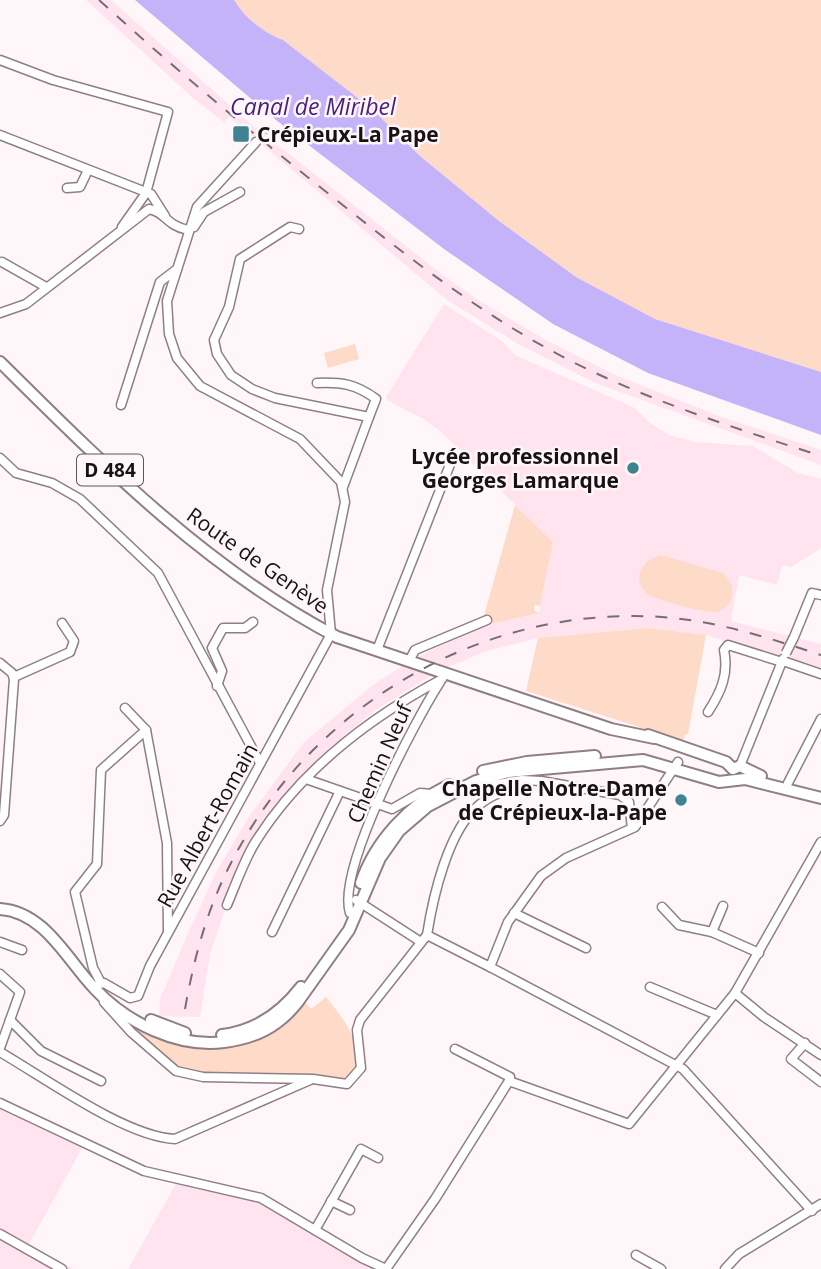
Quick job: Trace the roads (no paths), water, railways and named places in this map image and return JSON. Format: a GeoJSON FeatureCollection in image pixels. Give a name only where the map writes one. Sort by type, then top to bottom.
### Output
{"type":"FeatureCollection","features":[{"type":"Feature","properties":{"kind":"main road","name":"Route de Genève"},"geometry":{"type":"LineString","coordinates":[[0,362],[151,507],[238,575],[331,634],[410,661],[443,676],[638,730],[726,762],[738,773],[821,799]]}},
{"type":"Feature","properties":{"kind":"main road"},"geometry":{"type":"LineString","coordinates":[[0,903],[25,908],[40,918],[98,985],[103,997],[167,1036],[192,1042],[215,1043],[252,1037],[288,1014],[349,929],[371,859],[402,819],[433,794],[474,774],[527,762],[601,756],[635,756],[678,765],[718,778],[738,773]]}},
{"type":"Feature","properties":{"kind":"main road"},"geometry":{"type":"LineString","coordinates":[[0,909],[12,910],[43,928],[98,985],[136,1012],[173,1030],[206,1037],[239,1032],[268,1019],[288,1002],[359,901],[380,858],[400,831],[448,793],[508,772],[548,767],[643,760],[678,765]]}},
{"type":"Feature","properties":{"kind":"main road","name":"Route de Genève"},"geometry":{"type":"LineString","coordinates":[[738,773],[821,791]]}},
{"type":"Feature","properties":{"kind":"street"},"geometry":{"type":"LineString","coordinates":[[0,60],[53,80],[169,112],[151,195],[145,206],[19,308],[0,313]]}},
{"type":"Feature","properties":{"kind":"street"},"geometry":{"type":"LineString","coordinates":[[0,135],[151,195],[167,220]]}},
{"type":"Feature","properties":{"kind":"street"},"geometry":{"type":"LineString","coordinates":[[256,142],[197,207],[187,232],[167,314],[177,358],[200,386],[300,439],[333,471],[343,487],[345,502],[327,590],[331,634]]}},
{"type":"Feature","properties":{"kind":"street"},"geometry":{"type":"LineString","coordinates":[[67,188],[80,187],[88,170]]}},
{"type":"Feature","properties":{"kind":"street"},"geometry":{"type":"LineString","coordinates":[[187,232],[204,212],[240,192]]}},
{"type":"Feature","properties":{"kind":"street"},"geometry":{"type":"LineString","coordinates":[[145,206],[158,211],[173,227],[187,232]]}},
{"type":"Feature","properties":{"kind":"street"},"geometry":{"type":"LineString","coordinates":[[299,229],[290,227],[240,259],[229,307],[214,346],[231,375],[252,390],[321,410],[369,417]]}},
{"type":"Feature","properties":{"kind":"street"},"geometry":{"type":"LineString","coordinates":[[2,262],[46,287]]}},
{"type":"Feature","properties":{"kind":"street"},"geometry":{"type":"LineString","coordinates":[[121,405],[160,282],[177,269]]}},
{"type":"Feature","properties":{"kind":"street"},"geometry":{"type":"LineString","coordinates":[[149,318],[167,314]]}},
{"type":"Feature","properties":{"kind":"street"},"geometry":{"type":"LineString","coordinates":[[317,383],[346,382],[359,386],[376,398],[343,487]]}},
{"type":"Feature","properties":{"kind":"street"},"geometry":{"type":"LineString","coordinates":[[0,458],[16,472],[68,491],[142,554],[170,590],[217,686],[260,763]]}},
{"type":"Feature","properties":{"kind":"street"},"geometry":{"type":"LineString","coordinates":[[377,650],[451,462]]}},
{"type":"Feature","properties":{"kind":"street"},"geometry":{"type":"LineString","coordinates":[[738,773],[812,593],[821,595]]}},
{"type":"Feature","properties":{"kind":"street"},"geometry":{"type":"LineString","coordinates":[[410,661],[415,650],[486,620]]}},
{"type":"Feature","properties":{"kind":"street"},"geometry":{"type":"LineString","coordinates":[[217,686],[222,671],[212,648],[223,628],[245,628],[253,622]]}},
{"type":"Feature","properties":{"kind":"street"},"geometry":{"type":"LineString","coordinates":[[14,677],[70,652],[74,641],[62,623]]}},
{"type":"Feature","properties":{"kind":"street","name":"Rue Albert-Romain"},"geometry":{"type":"LineString","coordinates":[[98,985],[135,999],[168,932],[331,634]]}},
{"type":"Feature","properties":{"kind":"street"},"geometry":{"type":"LineString","coordinates":[[708,712],[722,690],[725,678],[724,650],[728,645],[784,659],[821,674]]}},
{"type":"Feature","properties":{"kind":"street"},"geometry":{"type":"LineString","coordinates":[[0,663],[14,677],[3,799],[4,815],[0,821]]}},
{"type":"Feature","properties":{"kind":"street"},"geometry":{"type":"LineString","coordinates":[[227,905],[256,841],[306,779],[360,730],[443,676]]}},
{"type":"Feature","properties":{"kind":"street","name":"Chemin Neuf"},"geometry":{"type":"LineString","coordinates":[[350,914],[350,892],[376,803],[423,707],[443,676]]}},
{"type":"Feature","properties":{"kind":"street"},"geometry":{"type":"LineString","coordinates":[[125,708],[146,730],[167,843],[168,932]]}},
{"type":"Feature","properties":{"kind":"street"},"geometry":{"type":"LineString","coordinates":[[788,783],[821,719]]}},
{"type":"Feature","properties":{"kind":"street"},"geometry":{"type":"LineString","coordinates":[[98,985],[75,892],[97,864],[102,770],[146,730]]}},
{"type":"Feature","properties":{"kind":"street"},"geometry":{"type":"LineString","coordinates":[[0,734],[10,741]]}},
{"type":"Feature","properties":{"kind":"street"},"geometry":{"type":"LineString","coordinates":[[490,967],[514,914],[552,866],[632,828],[678,765]]}},
{"type":"Feature","properties":{"kind":"street"},"geometry":{"type":"LineString","coordinates":[[306,779],[396,809],[420,793],[433,794]]}},
{"type":"Feature","properties":{"kind":"street"},"geometry":{"type":"LineString","coordinates":[[448,793],[522,780],[620,795],[631,806],[632,828]]}},
{"type":"Feature","properties":{"kind":"street"},"geometry":{"type":"LineString","coordinates":[[103,997],[111,1011],[131,1032],[176,1071],[203,1077],[313,1079],[342,1084],[359,1074],[362,1063],[357,1030],[360,1020],[424,938],[439,876],[471,812],[497,794],[532,781]]}},
{"type":"Feature","properties":{"kind":"street"},"geometry":{"type":"LineString","coordinates":[[272,932],[340,791]]}},
{"type":"Feature","properties":{"kind":"street"},"geometry":{"type":"LineString","coordinates":[[509,1081],[629,1124],[735,993],[821,842]]}},
{"type":"Feature","properties":{"kind":"street"},"geometry":{"type":"LineString","coordinates":[[359,901],[424,938],[490,967],[676,1065],[812,1211]]}},
{"type":"Feature","properties":{"kind":"street"},"geometry":{"type":"LineString","coordinates":[[712,932],[723,906]]}},
{"type":"Feature","properties":{"kind":"street"},"geometry":{"type":"LineString","coordinates":[[662,907],[679,925],[712,932],[759,953]]}},
{"type":"Feature","properties":{"kind":"street"},"geometry":{"type":"LineString","coordinates":[[514,914],[586,948]]}},
{"type":"Feature","properties":{"kind":"street"},"geometry":{"type":"LineString","coordinates":[[0,942],[22,950]]}},
{"type":"Feature","properties":{"kind":"street"},"geometry":{"type":"LineString","coordinates":[[0,974],[20,992],[0,1050],[112,1116],[159,1138],[175,1139],[313,1079]]}},
{"type":"Feature","properties":{"kind":"street"},"geometry":{"type":"LineString","coordinates":[[650,987],[717,1015]]}},
{"type":"Feature","properties":{"kind":"street"},"geometry":{"type":"LineString","coordinates":[[735,993],[764,1017],[821,1055]]}},
{"type":"Feature","properties":{"kind":"street"},"geometry":{"type":"LineString","coordinates":[[10,1020],[41,1051],[101,1080]]}},
{"type":"Feature","properties":{"kind":"street"},"geometry":{"type":"LineString","coordinates":[[804,1043],[791,1059],[821,1082]]}},
{"type":"Feature","properties":{"kind":"street"},"geometry":{"type":"LineString","coordinates":[[0,1103],[125,1164],[167,1178],[243,1192],[261,1198],[386,1269],[435,1199],[509,1081],[510,1077],[455,1049]]}},
{"type":"Feature","properties":{"kind":"street"},"geometry":{"type":"LineString","coordinates":[[315,1230],[360,1149],[379,1158]]}},
{"type":"Feature","properties":{"kind":"street"},"geometry":{"type":"LineString","coordinates":[[331,1201],[350,1210]]}},
{"type":"Feature","properties":{"kind":"street"},"geometry":{"type":"LineString","coordinates":[[726,1269],[739,1254],[821,1205]]}},
{"type":"Feature","properties":{"kind":"street"},"geometry":{"type":"LineString","coordinates":[[0,1234],[62,1269]]}},
{"type":"Feature","properties":{"kind":"street"},"geometry":{"type":"LineString","coordinates":[[636,1255],[661,1269]]}},
{"type":"Feature","properties":{"kind":"water","name":"Canal de Miribel"},"geometry":{"type":"Polygon","coordinates":[[[135,0],[234,0],[256,24],[283,40],[372,109],[420,156],[499,221],[576,277],[655,319],[821,372],[821,435],[648,373],[553,324],[444,249],[276,120],[135,0]]]}},
{"type":"Feature","properties":{"kind":"tunnel"},"geometry":{"type":"LineString","coordinates":[[256,142],[268,127]]}},
{"type":"Feature","properties":{"kind":"railway"},"geometry":{"type":"LineString","coordinates":[[99,0],[185,76],[304,174],[419,264],[507,325],[569,360],[630,388],[693,413],[821,456]]}},
{"type":"Feature","properties":{"kind":"railway"},"geometry":{"type":"LineString","coordinates":[[185,1009],[197,953],[215,898],[231,863],[265,806],[307,756],[356,712],[410,676],[469,648],[531,628],[596,618],[662,617],[703,622],[821,655]]}},
{"type":"Feature","properties":{"kind":"place","name":"Crépieux-La Pape"},"geometry":{"type":"Point","coordinates":[241,134]}},
{"type":"Feature","properties":{"kind":"place","name":"Lycée professionnel Georges Lamarque"},"geometry":{"type":"Point","coordinates":[633,468]}},
{"type":"Feature","properties":{"kind":"place","name":"Chapelle Notre-Dame de Crépieux-la-Pape"},"geometry":{"type":"Point","coordinates":[681,800]}}]}
